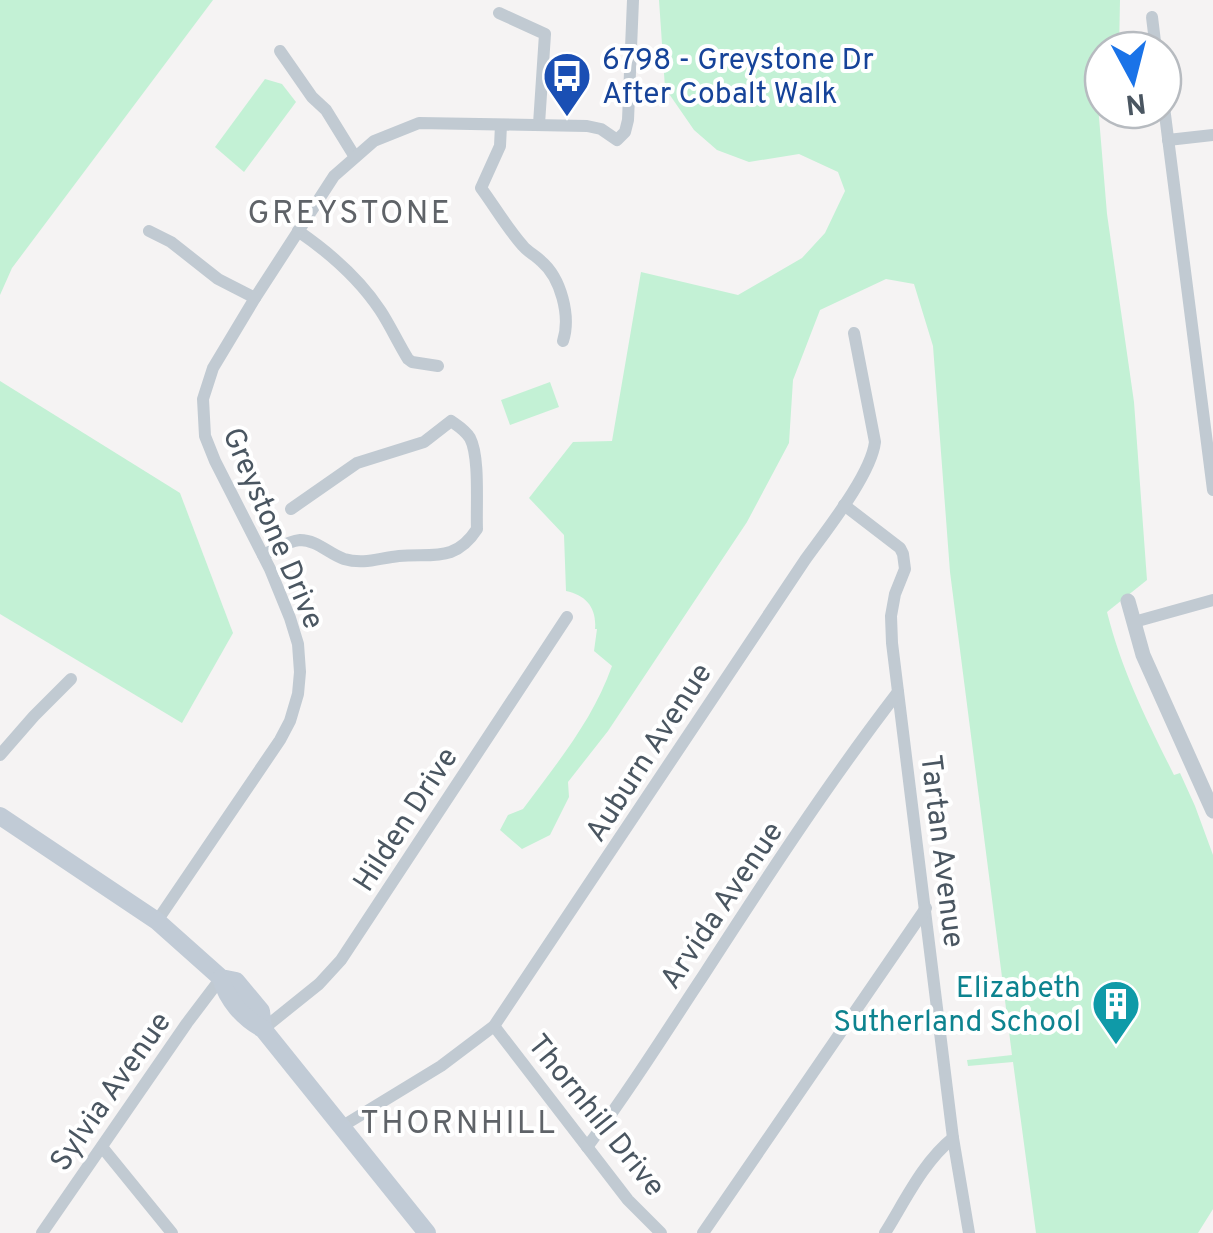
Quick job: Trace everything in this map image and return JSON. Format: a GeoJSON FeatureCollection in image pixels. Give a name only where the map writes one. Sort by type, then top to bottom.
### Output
{"type":"FeatureCollection","features":[{"type":"Feature","properties":{"kind":"main road"},"geometry":{"type":"LineString","coordinates":[[0,816],[156,922],[221,978],[236,982],[261,1011],[263,1029],[427,1233]]}},
{"type":"Feature","properties":{"kind":"street","name":"Greystone Drive"},"geometry":{"type":"LineString","coordinates":[[156,922],[280,740],[296,702],[300,672],[297,637],[264,555],[204,436],[205,389],[213,368],[334,176],[374,141],[419,123],[587,126],[617,140],[624,132],[628,115],[633,0]]}},
{"type":"Feature","properties":{"kind":"street"},"geometry":{"type":"LineString","coordinates":[[500,12],[546,34],[539,124]]}},
{"type":"Feature","properties":{"kind":"street"},"geometry":{"type":"LineString","coordinates":[[1152,17],[1154,30]]}},
{"type":"Feature","properties":{"kind":"street"},"geometry":{"type":"LineString","coordinates":[[280,51],[326,110],[356,157]]}},
{"type":"Feature","properties":{"kind":"street"},"geometry":{"type":"LineString","coordinates":[[500,125],[500,146],[481,188],[524,249],[542,261],[552,275],[564,304],[563,341]]}},
{"type":"Feature","properties":{"kind":"street"},"geometry":{"type":"LineString","coordinates":[[1167,130],[1213,490]]}},
{"type":"Feature","properties":{"kind":"street"},"geometry":{"type":"LineString","coordinates":[[1168,140],[1213,134]]}},
{"type":"Feature","properties":{"kind":"street"},"geometry":{"type":"LineString","coordinates":[[149,231],[171,242],[218,279],[255,298]]}},
{"type":"Feature","properties":{"kind":"street"},"geometry":{"type":"LineString","coordinates":[[298,231],[336,259],[362,286],[408,359],[438,366]]}},
{"type":"Feature","properties":{"kind":"street","name":"Auburn Avenue"},"geometry":{"type":"LineString","coordinates":[[340,1127],[440,1066],[494,1026],[844,505],[875,447],[854,333]]}},
{"type":"Feature","properties":{"kind":"street"},"geometry":{"type":"LineString","coordinates":[[264,555],[299,540],[313,542],[342,558],[364,562],[398,556],[434,557],[462,546],[477,530],[476,462],[471,440],[450,422],[424,442],[357,463],[291,508]]}},
{"type":"Feature","properties":{"kind":"street","name":"Tartan Avenue"},"geometry":{"type":"LineString","coordinates":[[844,505],[900,548],[904,556],[904,572],[891,616],[898,692],[953,1138],[969,1233]]}},
{"type":"Feature","properties":{"kind":"street"},"geometry":{"type":"LineString","coordinates":[[1134,622],[1213,600]]}},
{"type":"Feature","properties":{"kind":"street"},"geometry":{"type":"LineString","coordinates":[[1128,601],[1143,655],[1213,811]]}},
{"type":"Feature","properties":{"kind":"street","name":"Hilden Drive"},"geometry":{"type":"LineString","coordinates":[[263,1029],[342,960],[567,617]]}},
{"type":"Feature","properties":{"kind":"street"},"geometry":{"type":"LineString","coordinates":[[0,754],[72,679]]}},
{"type":"Feature","properties":{"kind":"street","name":"Arvida Avenue"},"geometry":{"type":"LineString","coordinates":[[587,1147],[898,692]]}},
{"type":"Feature","properties":{"kind":"street"},"geometry":{"type":"LineString","coordinates":[[703,1233],[926,908]]}},
{"type":"Feature","properties":{"kind":"street","name":"Sylvia Avenue"},"geometry":{"type":"LineString","coordinates":[[42,1233],[186,1022],[221,978]]}},
{"type":"Feature","properties":{"kind":"street","name":"Thornhill Drive"},"geometry":{"type":"LineString","coordinates":[[494,1026],[628,1200],[662,1233]]}},
{"type":"Feature","properties":{"kind":"street"},"geometry":{"type":"LineString","coordinates":[[885,1233],[927,1166],[953,1138]]}},
{"type":"Feature","properties":{"kind":"street"},"geometry":{"type":"LineString","coordinates":[[102,1147],[172,1233]]}},
{"type":"Feature","properties":{"kind":"green space"},"geometry":{"type":"Polygon","coordinates":[[[0,0],[213,0],[12,268],[0,295],[0,0]]]}},
{"type":"Feature","properties":{"kind":"green space"},"geometry":{"type":"Polygon","coordinates":[[[659,0],[1120,0],[1119,30],[1083,30],[1083,130],[1100,130],[1107,214],[1134,402],[1147,580],[1107,612],[1136,696],[1174,775],[1180,773],[1213,855],[1213,1209],[1198,1233],[1036,1233],[1013,1062],[968,1066],[967,1060],[1012,1055],[950,572],[933,346],[914,284],[886,279],[820,310],[793,380],[789,443],[747,522],[608,731],[568,782],[569,797],[550,835],[522,849],[500,830],[508,815],[523,809],[573,740],[595,705],[612,666],[594,651],[597,629],[592,609],[584,599],[566,591],[564,535],[529,498],[573,442],[612,441],[641,272],[738,295],[802,258],[825,233],[845,191],[838,172],[799,154],[749,162],[717,150],[694,130],[665,88],[659,0]]]}},
{"type":"Feature","properties":{"kind":"green space"},"geometry":{"type":"Polygon","coordinates":[[[265,79],[282,84],[296,102],[244,172],[215,147],[265,79]]]}},
{"type":"Feature","properties":{"kind":"green space"},"geometry":{"type":"Polygon","coordinates":[[[0,381],[180,493],[233,633],[182,723],[0,614],[0,381]]]}},
{"type":"Feature","properties":{"kind":"green space"},"geometry":{"type":"Polygon","coordinates":[[[550,382],[559,407],[510,425],[501,400],[550,382]]]}},
{"type":"Feature","properties":{"kind":"place","name":"6798 - Greystone Dr After Cobalt Walk"},"geometry":{"type":"Point","coordinates":[567,118]}},
{"type":"Feature","properties":{"kind":"place","name":"Elizabeth Sutherland School"},"geometry":{"type":"Point","coordinates":[1116,1046]}},
{"type":"Feature","properties":{"kind":"district","name":"GREYSTONE"},"geometry":{"type":"Point","coordinates":[350,212]}},
{"type":"Feature","properties":{"kind":"district","name":"THORNHILL"},"geometry":{"type":"Point","coordinates":[459,1122]}}]}
